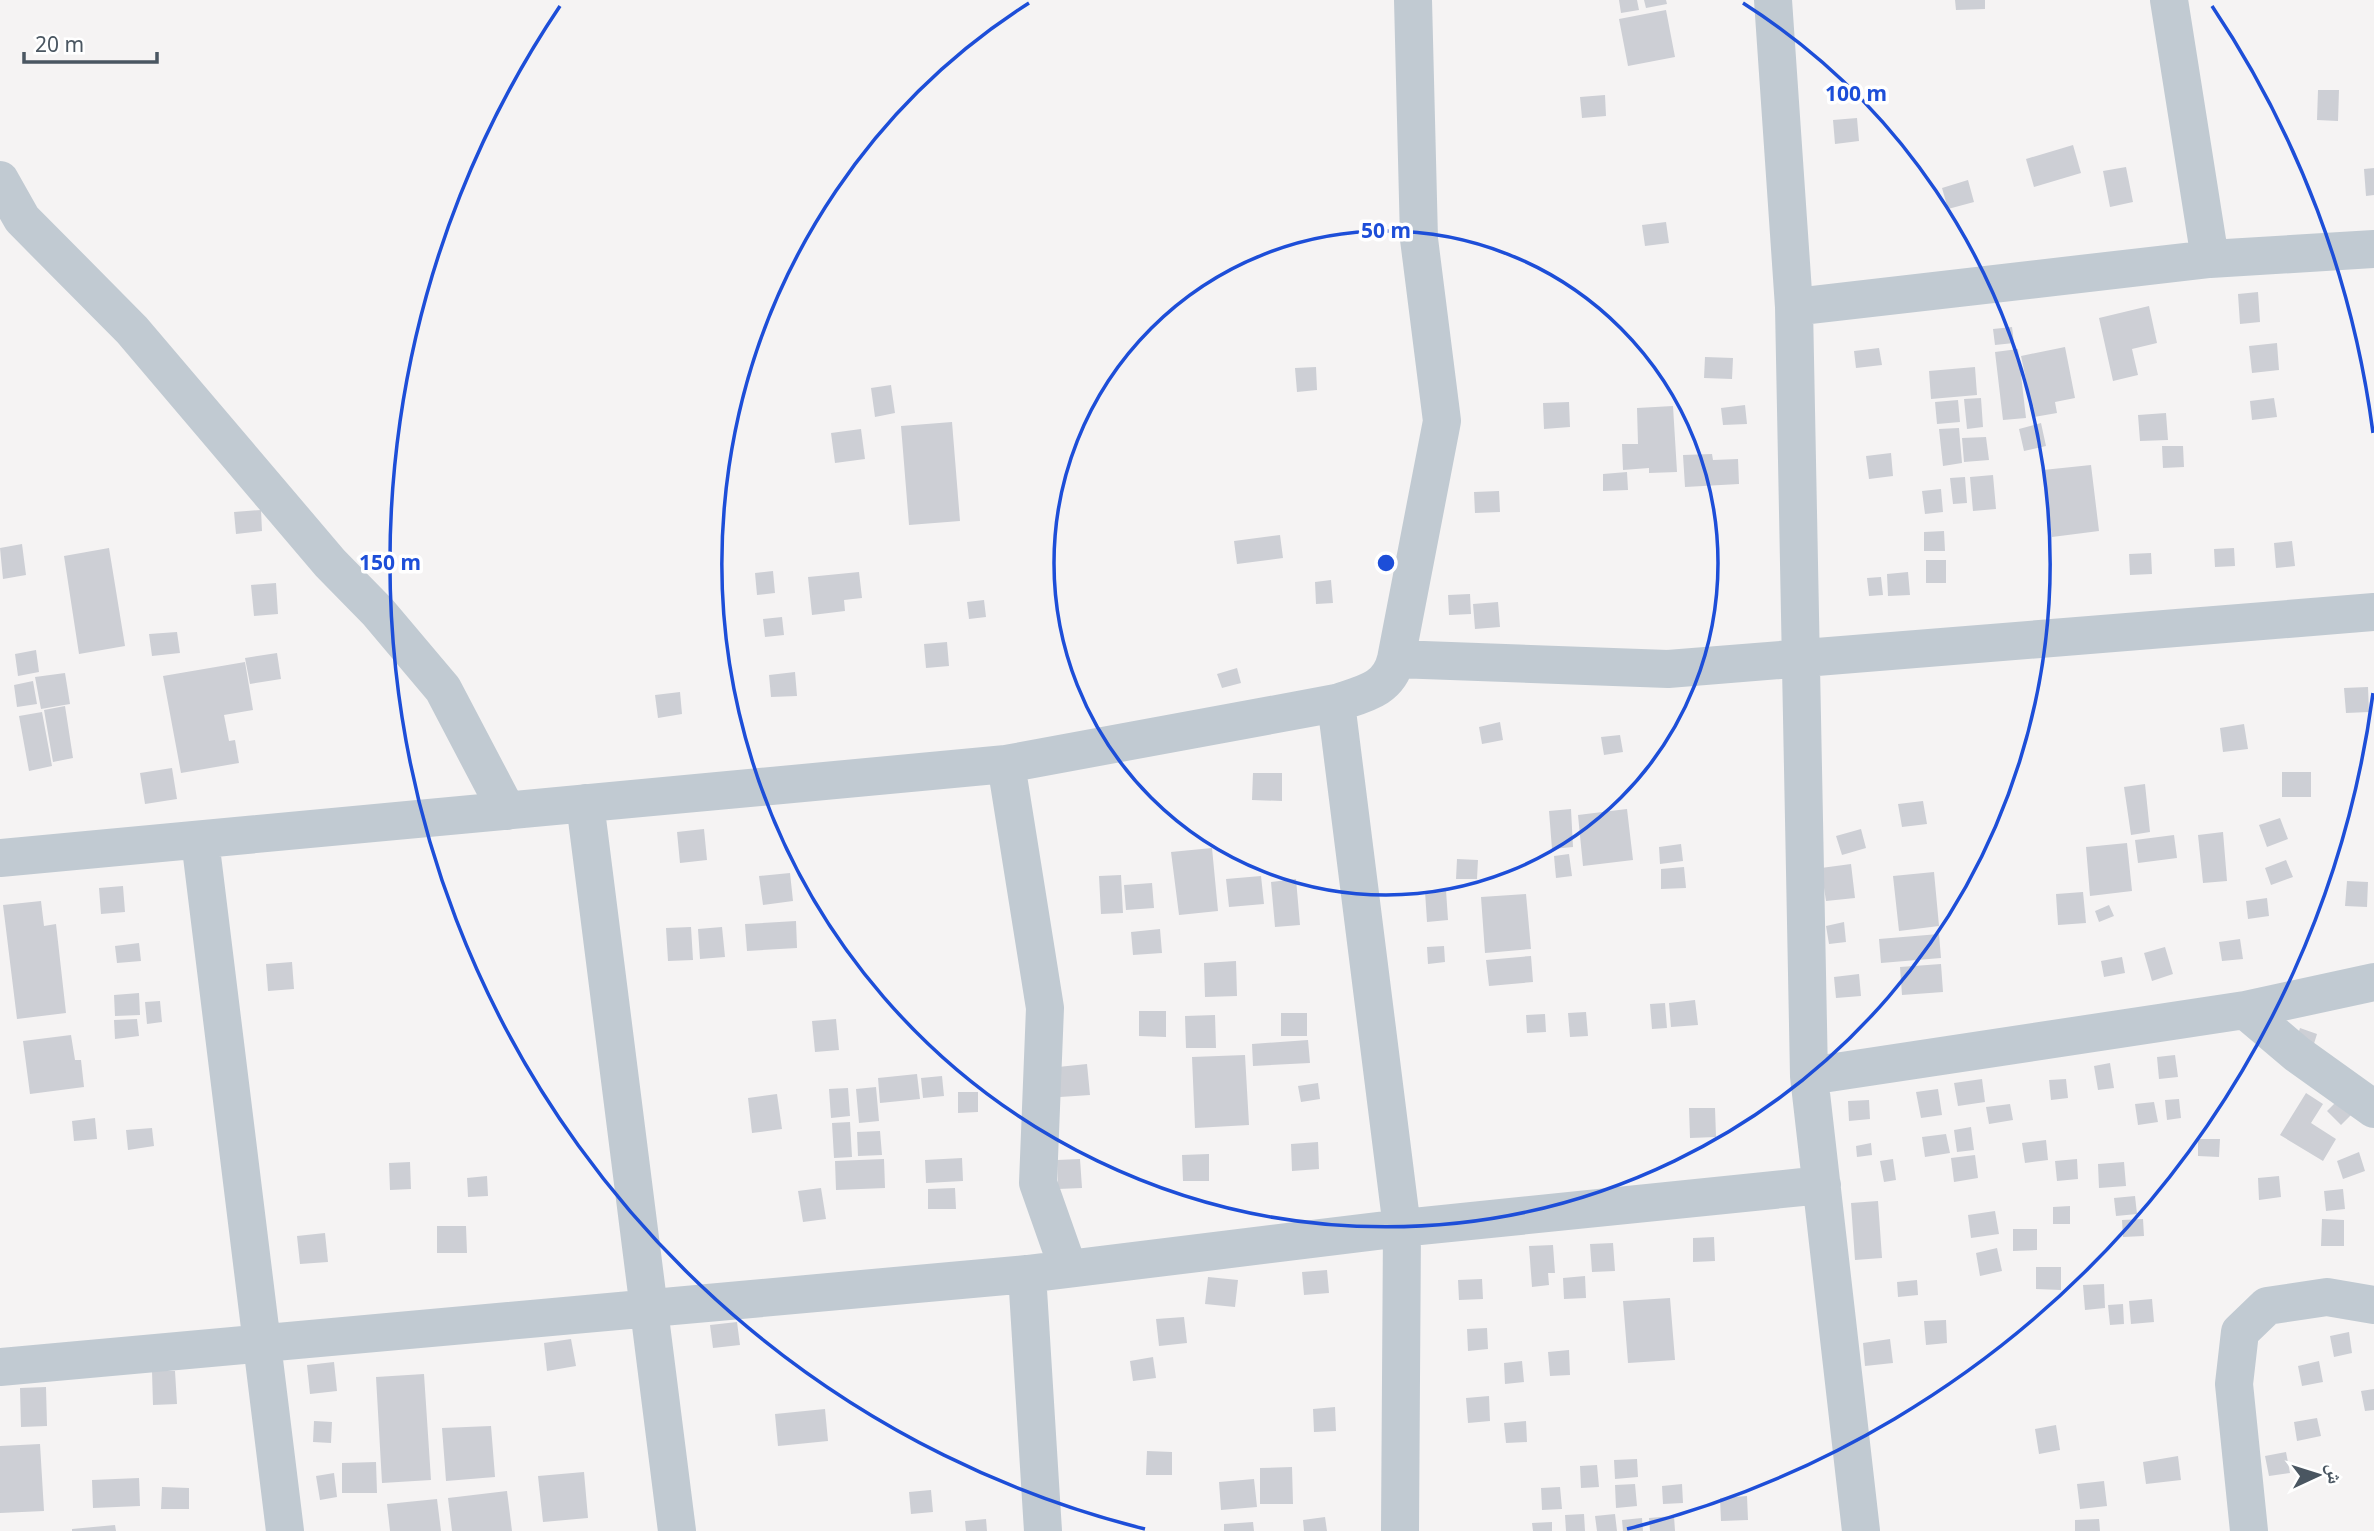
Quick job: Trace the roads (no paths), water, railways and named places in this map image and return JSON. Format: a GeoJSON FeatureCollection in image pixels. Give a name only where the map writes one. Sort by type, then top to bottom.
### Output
{"type":"FeatureCollection","features":[{"type":"Feature","properties":{"kind":"street"},"geometry":{"type":"LineString","coordinates":[[0,858],[1006,764],[1336,703],[1379,689],[1393,672],[1443,421],[1419,239],[1413,0]]}},
{"type":"Feature","properties":{"kind":"street"},"geometry":{"type":"LineString","coordinates":[[1773,0],[1794,307],[1809,1076],[1861,1531]]}},
{"type":"Feature","properties":{"kind":"street"},"geometry":{"type":"LineString","coordinates":[[2169,0],[2210,260]]}},
{"type":"Feature","properties":{"kind":"street"},"geometry":{"type":"LineString","coordinates":[[0,180],[22,219],[132,330],[330,563],[379,612],[443,689],[507,811]]}},
{"type":"Feature","properties":{"kind":"street"},"geometry":{"type":"LineString","coordinates":[[1794,307],[2210,260],[2374,249]]}},
{"type":"Feature","properties":{"kind":"street"},"geometry":{"type":"LineString","coordinates":[[1396,659],[1668,668],[2374,612]]}},
{"type":"Feature","properties":{"kind":"street"},"geometry":{"type":"LineString","coordinates":[[1336,703],[1402,1228],[1400,1531]]}},
{"type":"Feature","properties":{"kind":"street"},"geometry":{"type":"LineString","coordinates":[[1006,764],[1045,1008],[1038,1183],[1068,1269]]}},
{"type":"Feature","properties":{"kind":"street"},"geometry":{"type":"LineString","coordinates":[[586,803],[677,1531]]}},
{"type":"Feature","properties":{"kind":"street"},"geometry":{"type":"LineString","coordinates":[[200,840],[285,1531]]}},
{"type":"Feature","properties":{"kind":"street"},"geometry":{"type":"LineString","coordinates":[[1809,1076],[2245,1010],[2374,982]]}},
{"type":"Feature","properties":{"kind":"street"},"geometry":{"type":"LineString","coordinates":[[2245,1010],[2297,1054],[2374,1109]]}},
{"type":"Feature","properties":{"kind":"street"},"geometry":{"type":"LineString","coordinates":[[0,1367],[1068,1269],[1402,1228],[1822,1185]]}},
{"type":"Feature","properties":{"kind":"street"},"geometry":{"type":"LineString","coordinates":[[1027,1273],[1043,1531]]}},
{"type":"Feature","properties":{"kind":"street"},"geometry":{"type":"LineString","coordinates":[[2249,1531],[2234,1384],[2240,1332],[2267,1306],[2327,1297],[2374,1304]]}}]}
